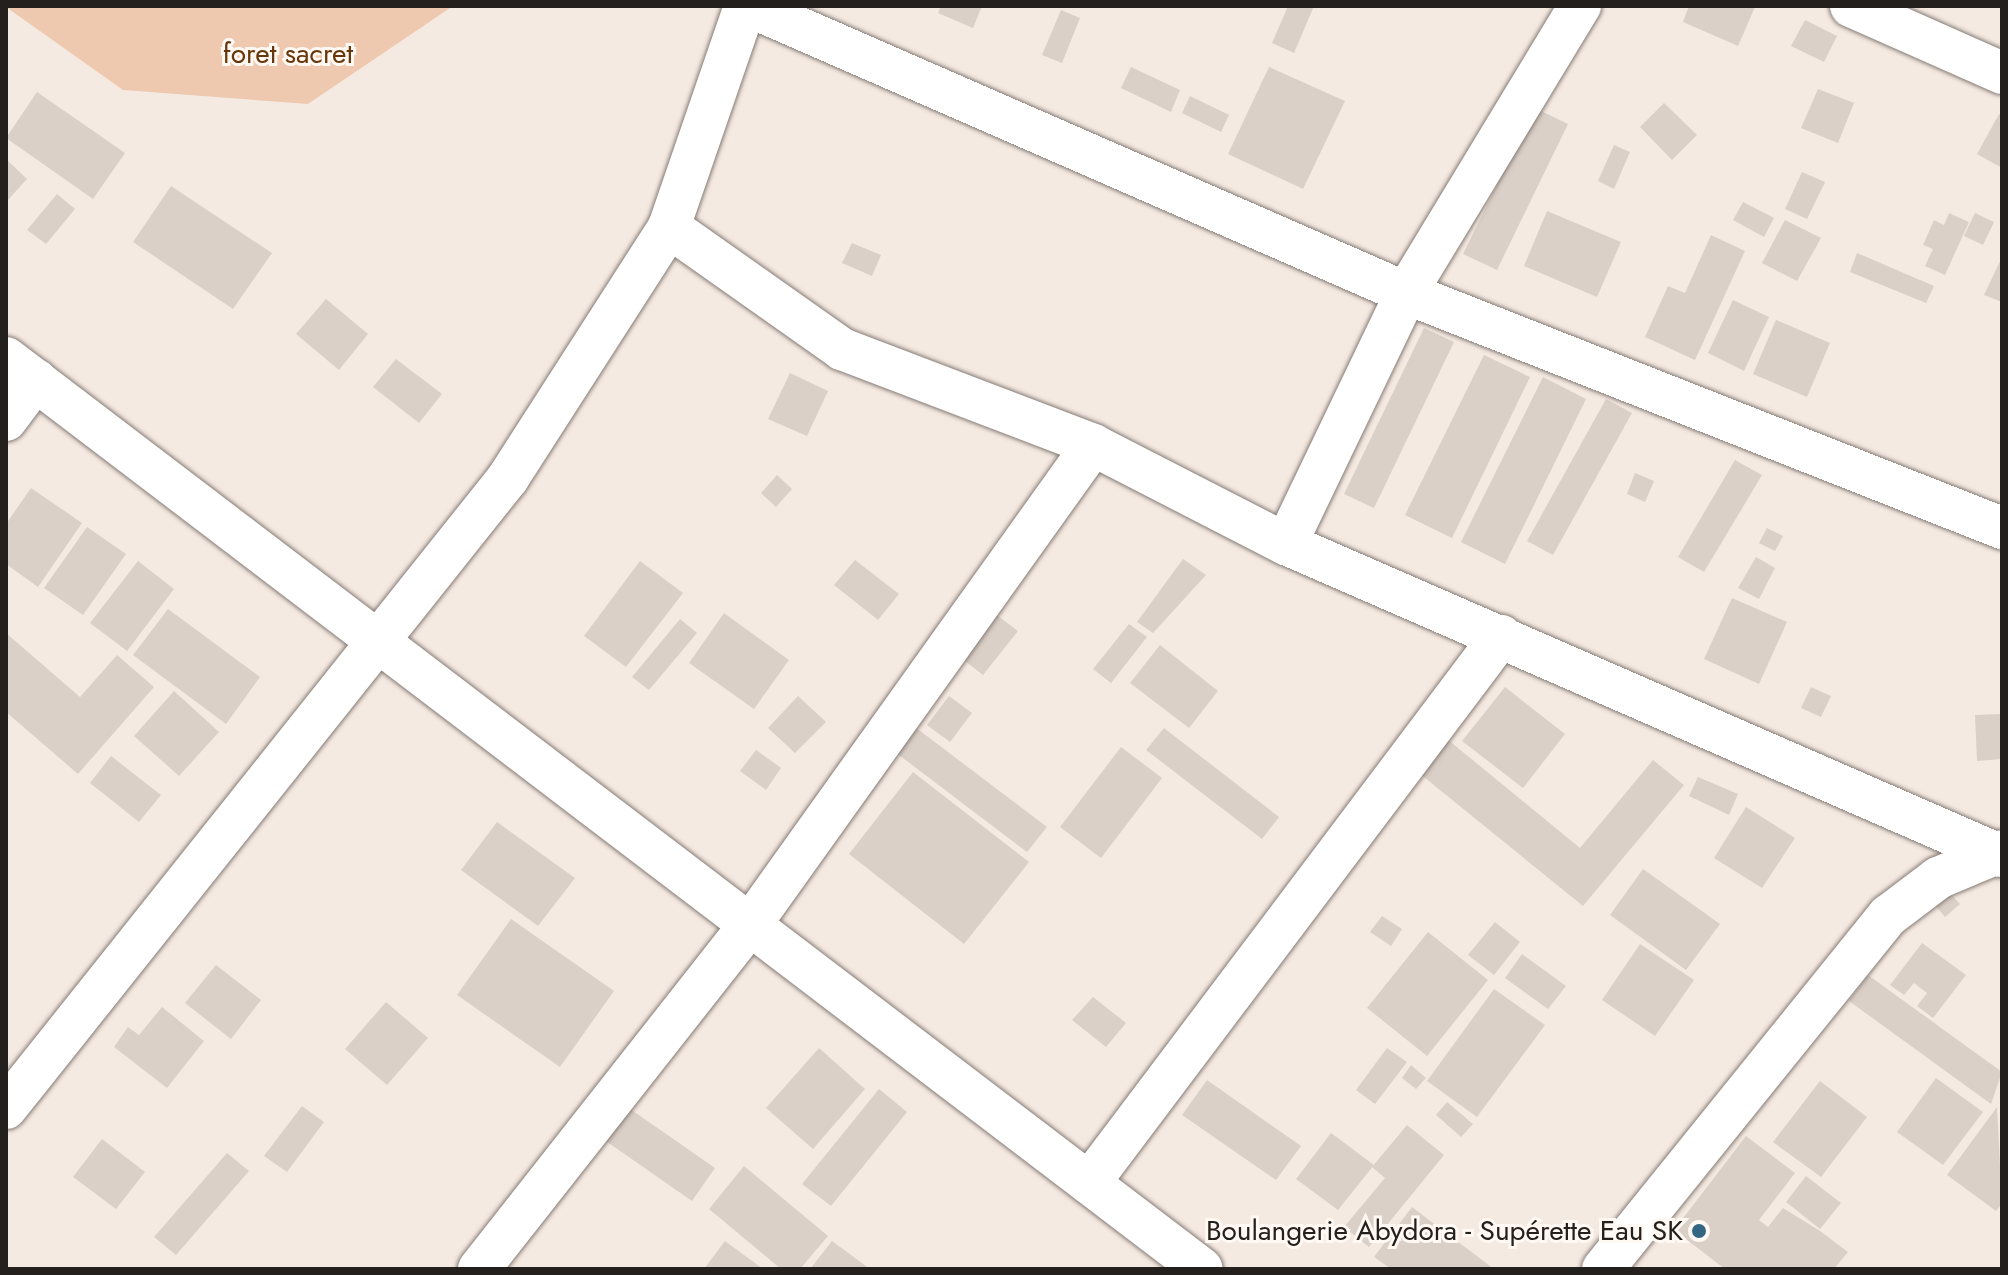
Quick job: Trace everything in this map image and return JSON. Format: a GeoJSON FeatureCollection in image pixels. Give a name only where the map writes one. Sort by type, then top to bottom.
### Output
{"type":"FeatureCollection","features":[{"type":"Feature","properties":{"kind":"street"},"geometry":{"type":"LineString","coordinates":[[6,1108],[375,640],[508,478],[669,227],[747,6],[1406,293],[2002,528]]}},
{"type":"Feature","properties":{"kind":"street"},"geometry":{"type":"LineString","coordinates":[[1286,544],[1406,293],[1580,6]]}},
{"type":"Feature","properties":{"kind":"street"},"geometry":{"type":"LineString","coordinates":[[1851,6],[2002,73]]}},
{"type":"Feature","properties":{"kind":"street"},"geometry":{"type":"LineString","coordinates":[[669,227],[842,349],[1093,445],[1286,544],[2000,854]]}},
{"type":"Feature","properties":{"kind":"street"},"geometry":{"type":"LineString","coordinates":[[6,420],[21,369],[1202,1269]]}},
{"type":"Feature","properties":{"kind":"street"},"geometry":{"type":"LineString","coordinates":[[479,1269],[750,925],[1093,445]]}},
{"type":"Feature","properties":{"kind":"street"},"geometry":{"type":"LineString","coordinates":[[1089,1183],[1501,636]]}},
{"type":"Feature","properties":{"kind":"street"},"geometry":{"type":"LineString","coordinates":[[1603,1269],[1888,916],[1938,878],[2000,854]]}},
{"type":"Feature","properties":{"kind":"green space","name":"foret sacret"},"geometry":{"type":"Polygon","coordinates":[[[453,6],[308,104],[123,90],[6,7],[453,6]]]}},
{"type":"Feature","properties":{"kind":"building"},"geometry":{"type":"Polygon","coordinates":[[[941,6],[982,6],[973,28],[938,13],[941,6]]]}},
{"type":"Feature","properties":{"kind":"building"},"geometry":{"type":"Polygon","coordinates":[[[1288,6],[1314,6],[1294,53],[1272,43],[1288,6]]]}},
{"type":"Feature","properties":{"kind":"building"},"geometry":{"type":"Polygon","coordinates":[[[1689,6],[1755,7],[1738,46],[1683,22],[1689,6]]]}},
{"type":"Feature","properties":{"kind":"building"},"geometry":{"type":"Polygon","coordinates":[[[1061,10],[1080,18],[1062,63],[1042,55],[1061,10]]]}},
{"type":"Feature","properties":{"kind":"building"},"geometry":{"type":"Polygon","coordinates":[[[1805,20],[1837,36],[1824,62],[1791,46],[1805,20]]]}},
{"type":"Feature","properties":{"kind":"building"},"geometry":{"type":"Polygon","coordinates":[[[1131,67],[1180,90],[1171,112],[1121,88],[1131,67]]]}},
{"type":"Feature","properties":{"kind":"building"},"geometry":{"type":"Polygon","coordinates":[[[1269,67],[1345,101],[1303,189],[1228,154],[1269,67]]]}},
{"type":"Feature","properties":{"kind":"building"},"geometry":{"type":"Polygon","coordinates":[[[1818,89],[1854,103],[1838,143],[1801,128],[1818,89]]]}},
{"type":"Feature","properties":{"kind":"building"},"geometry":{"type":"Polygon","coordinates":[[[37,92],[125,153],[93,199],[6,138],[37,92]]]}},
{"type":"Feature","properties":{"kind":"building"},"geometry":{"type":"Polygon","coordinates":[[[1190,96],[1229,115],[1221,132],[1182,113],[1190,96]]]}},
{"type":"Feature","properties":{"kind":"building"},"geometry":{"type":"Polygon","coordinates":[[[1664,103],[1697,135],[1672,160],[1640,127],[1664,103]]]}},
{"type":"Feature","properties":{"kind":"building"},"geometry":{"type":"Polygon","coordinates":[[[1535,108],[1568,124],[1497,270],[1463,254],[1535,108]]]}},
{"type":"Feature","properties":{"kind":"building"},"geometry":{"type":"Polygon","coordinates":[[[1999,114],[2002,116],[2002,168],[1977,154],[1999,114]]]}},
{"type":"Feature","properties":{"kind":"building"},"geometry":{"type":"Polygon","coordinates":[[[1614,145],[1630,152],[1614,189],[1598,181],[1614,145]]]}},
{"type":"Feature","properties":{"kind":"building"},"geometry":{"type":"Polygon","coordinates":[[[6,159],[27,179],[6,202],[6,159]]]}},
{"type":"Feature","properties":{"kind":"building"},"geometry":{"type":"Polygon","coordinates":[[[1802,172],[1825,182],[1807,219],[1785,209],[1802,172]]]}},
{"type":"Feature","properties":{"kind":"building"},"geometry":{"type":"Polygon","coordinates":[[[171,186],[272,253],[233,309],[133,242],[171,186]]]}},
{"type":"Feature","properties":{"kind":"building"},"geometry":{"type":"Polygon","coordinates":[[[57,194],[75,209],[46,244],[27,230],[57,194]]]}},
{"type":"Feature","properties":{"kind":"building"},"geometry":{"type":"Polygon","coordinates":[[[1743,202],[1774,218],[1764,237],[1733,220],[1743,202]]]}},
{"type":"Feature","properties":{"kind":"building"},"geometry":{"type":"Polygon","coordinates":[[[1547,211],[1621,242],[1597,297],[1524,266],[1547,211]]]}},
{"type":"Feature","properties":{"kind":"building"},"geometry":{"type":"Polygon","coordinates":[[[1949,213],[1969,222],[1945,275],[1925,266],[1933,249],[1923,245],[1934,220],[1944,225],[1949,213]]]}},
{"type":"Feature","properties":{"kind":"building"},"geometry":{"type":"Polygon","coordinates":[[[1975,213],[1994,222],[1983,245],[1964,236],[1975,213]]]}},
{"type":"Feature","properties":{"kind":"building"},"geometry":{"type":"Polygon","coordinates":[[[1785,220],[1821,238],[1797,281],[1762,263],[1785,220]]]}},
{"type":"Feature","properties":{"kind":"building"},"geometry":{"type":"Polygon","coordinates":[[[1711,235],[1745,251],[1695,360],[1645,337],[1668,286],[1685,293],[1711,235]]]}},
{"type":"Feature","properties":{"kind":"building"},"geometry":{"type":"Polygon","coordinates":[[[852,243],[881,255],[872,276],[842,263],[852,243]]]}},
{"type":"Feature","properties":{"kind":"building"},"geometry":{"type":"Polygon","coordinates":[[[1857,253],[1934,286],[1926,303],[1850,272],[1857,253]]]}},
{"type":"Feature","properties":{"kind":"building"},"geometry":{"type":"Polygon","coordinates":[[[2002,257],[2002,302],[1984,295],[2002,257]]]}},
{"type":"Feature","properties":{"kind":"building"},"geometry":{"type":"Polygon","coordinates":[[[326,299],[368,334],[339,370],[296,334],[326,299]]]}},
{"type":"Feature","properties":{"kind":"building"},"geometry":{"type":"Polygon","coordinates":[[[1733,300],[1769,317],[1744,371],[1708,353],[1733,300]]]}},
{"type":"Feature","properties":{"kind":"building"},"geometry":{"type":"Polygon","coordinates":[[[1776,320],[1830,343],[1807,397],[1753,374],[1776,320]]]}},
{"type":"Feature","properties":{"kind":"building"},"geometry":{"type":"Polygon","coordinates":[[[1424,328],[1454,342],[1374,508],[1344,494],[1424,328]]]}},
{"type":"Feature","properties":{"kind":"building"},"geometry":{"type":"Polygon","coordinates":[[[1484,355],[1530,377],[1452,538],[1405,515],[1484,355]]]}},
{"type":"Feature","properties":{"kind":"building"},"geometry":{"type":"Polygon","coordinates":[[[396,359],[442,394],[419,423],[373,387],[396,359]]]}},
{"type":"Feature","properties":{"kind":"building"},"geometry":{"type":"Polygon","coordinates":[[[790,373],[828,391],[807,436],[768,419],[790,373]]]}},
{"type":"Feature","properties":{"kind":"building"},"geometry":{"type":"Polygon","coordinates":[[[1543,377],[1586,399],[1505,564],[1461,542],[1543,377]]]}},
{"type":"Feature","properties":{"kind":"building"},"geometry":{"type":"Polygon","coordinates":[[[1606,399],[1632,413],[1553,555],[1527,541],[1606,399]]]}},
{"type":"Feature","properties":{"kind":"building"},"geometry":{"type":"Polygon","coordinates":[[[1735,460],[1762,475],[1704,572],[1678,557],[1735,460]]]}},
{"type":"Feature","properties":{"kind":"building"},"geometry":{"type":"Polygon","coordinates":[[[1635,473],[1654,481],[1645,502],[1627,494],[1635,473]]]}},
{"type":"Feature","properties":{"kind":"building"},"geometry":{"type":"Polygon","coordinates":[[[777,475],[792,489],[776,507],[761,493],[777,475]]]}},
{"type":"Feature","properties":{"kind":"building"},"geometry":{"type":"Polygon","coordinates":[[[31,488],[82,523],[38,587],[6,564],[6,524],[31,488]]]}},
{"type":"Feature","properties":{"kind":"building"},"geometry":{"type":"Polygon","coordinates":[[[87,527],[126,554],[83,615],[44,588],[87,527]]]}},
{"type":"Feature","properties":{"kind":"building"},"geometry":{"type":"Polygon","coordinates":[[[1767,528],[1783,536],[1775,551],[1759,543],[1767,528]]]}},
{"type":"Feature","properties":{"kind":"building"},"geometry":{"type":"Polygon","coordinates":[[[1756,557],[1775,568],[1759,599],[1738,588],[1756,557]]]}},
{"type":"Feature","properties":{"kind":"building"},"geometry":{"type":"Polygon","coordinates":[[[1183,559],[1206,575],[1153,633],[1137,622],[1183,559]]]}},
{"type":"Feature","properties":{"kind":"building"},"geometry":{"type":"Polygon","coordinates":[[[855,560],[899,594],[878,620],[834,585],[855,560]]]}},
{"type":"Feature","properties":{"kind":"building"},"geometry":{"type":"Polygon","coordinates":[[[138,561],[174,589],[127,651],[90,623],[138,561]]]}},
{"type":"Feature","properties":{"kind":"building"},"geometry":{"type":"Polygon","coordinates":[[[640,561],[683,593],[626,667],[584,636],[640,561]]]}},
{"type":"Feature","properties":{"kind":"building"},"geometry":{"type":"Polygon","coordinates":[[[1732,598],[1787,622],[1759,684],[1704,659],[1732,598]]]}},
{"type":"Feature","properties":{"kind":"building"},"geometry":{"type":"Polygon","coordinates":[[[168,609],[260,677],[226,724],[133,655],[168,609]]]}},
{"type":"Feature","properties":{"kind":"building"},"geometry":{"type":"Polygon","coordinates":[[[724,613],[789,660],[754,709],[689,663],[724,613]]]}},
{"type":"Feature","properties":{"kind":"building"},"geometry":{"type":"Polygon","coordinates":[[[994,613],[1018,631],[983,675],[961,658],[994,613]]]}},
{"type":"Feature","properties":{"kind":"building"},"geometry":{"type":"Polygon","coordinates":[[[680,619],[697,633],[649,690],[632,677],[680,619]]]}},
{"type":"Feature","properties":{"kind":"building"},"geometry":{"type":"Polygon","coordinates":[[[1129,624],[1147,637],[1111,683],[1093,669],[1129,624]]]}},
{"type":"Feature","properties":{"kind":"building"},"geometry":{"type":"Polygon","coordinates":[[[6,633],[80,697],[117,655],[154,687],[78,774],[6,712],[6,633]]]}},
{"type":"Feature","properties":{"kind":"building"},"geometry":{"type":"Polygon","coordinates":[[[1160,645],[1218,691],[1189,728],[1130,683],[1160,645]]]}},
{"type":"Feature","properties":{"kind":"building"},"geometry":{"type":"Polygon","coordinates":[[[1505,687],[1565,734],[1523,788],[1462,741],[1505,687]]]}},
{"type":"Feature","properties":{"kind":"building"},"geometry":{"type":"Polygon","coordinates":[[[1811,687],[1831,696],[1821,717],[1801,708],[1811,687]]]}},
{"type":"Feature","properties":{"kind":"building"},"geometry":{"type":"Polygon","coordinates":[[[174,691],[219,732],[179,776],[134,736],[174,691]]]}},
{"type":"Feature","properties":{"kind":"building"},"geometry":{"type":"Polygon","coordinates":[[[798,696],[826,722],[795,753],[768,728],[798,696]]]}},
{"type":"Feature","properties":{"kind":"building"},"geometry":{"type":"Polygon","coordinates":[[[949,696],[972,713],[950,742],[927,725],[949,696]]]}},
{"type":"Feature","properties":{"kind":"building"},"geometry":{"type":"Polygon","coordinates":[[[2002,714],[2002,759],[1977,761],[1975,715],[2002,714]]]}},
{"type":"Feature","properties":{"kind":"building"},"geometry":{"type":"Polygon","coordinates":[[[911,724],[1047,827],[1027,852],[891,749],[911,724]]]}},
{"type":"Feature","properties":{"kind":"building"},"geometry":{"type":"Polygon","coordinates":[[[1164,728],[1279,817],[1262,839],[1146,750],[1164,728]]]}},
{"type":"Feature","properties":{"kind":"building"},"geometry":{"type":"Polygon","coordinates":[[[1447,739],[1580,848],[1653,760],[1684,785],[1583,906],[1419,773],[1447,739]]]}},
{"type":"Feature","properties":{"kind":"building"},"geometry":{"type":"Polygon","coordinates":[[[1121,747],[1162,778],[1101,858],[1060,827],[1121,747]]]}},
{"type":"Feature","properties":{"kind":"building"},"geometry":{"type":"Polygon","coordinates":[[[756,750],[781,768],[766,790],[740,771],[756,750]]]}},
{"type":"Feature","properties":{"kind":"building"},"geometry":{"type":"Polygon","coordinates":[[[111,756],[161,795],[139,822],[90,783],[111,756]]]}},
{"type":"Feature","properties":{"kind":"building"},"geometry":{"type":"Polygon","coordinates":[[[913,772],[1029,862],[964,944],[849,854],[913,772]]]}},
{"type":"Feature","properties":{"kind":"building"},"geometry":{"type":"Polygon","coordinates":[[[1698,777],[1738,794],[1729,815],[1689,796],[1698,777]]]}},
{"type":"Feature","properties":{"kind":"building"},"geometry":{"type":"Polygon","coordinates":[[[1746,807],[1795,838],[1762,888],[1714,858],[1746,807]]]}},
{"type":"Feature","properties":{"kind":"building"},"geometry":{"type":"Polygon","coordinates":[[[497,822],[575,878],[538,926],[461,870],[497,822]]]}},
{"type":"Feature","properties":{"kind":"building"},"geometry":{"type":"Polygon","coordinates":[[[1643,869],[1720,924],[1686,970],[1610,915],[1643,869]]]}},
{"type":"Feature","properties":{"kind":"building"},"geometry":{"type":"Polygon","coordinates":[[[1949,892],[1960,904],[1945,917],[1934,904],[1949,892]]]}},
{"type":"Feature","properties":{"kind":"building"},"geometry":{"type":"Polygon","coordinates":[[[1382,916],[1402,929],[1391,946],[1370,932],[1382,916]]]}},
{"type":"Feature","properties":{"kind":"building"},"geometry":{"type":"Polygon","coordinates":[[[511,919],[614,991],[560,1067],[457,995],[511,919]]]}},
{"type":"Feature","properties":{"kind":"building"},"geometry":{"type":"Polygon","coordinates":[[[1495,922],[1520,942],[1494,975],[1468,955],[1495,922]]]}},
{"type":"Feature","properties":{"kind":"building"},"geometry":{"type":"Polygon","coordinates":[[[1428,932],[1488,980],[1427,1056],[1367,1008],[1428,932]]]}},
{"type":"Feature","properties":{"kind":"building"},"geometry":{"type":"Polygon","coordinates":[[[1922,943],[1966,975],[1933,1018],[1917,1006],[1927,993],[1914,983],[1904,995],[1890,985],[1922,943]]]}},
{"type":"Feature","properties":{"kind":"building"},"geometry":{"type":"Polygon","coordinates":[[[1640,944],[1694,980],[1655,1036],[1602,1000],[1640,944]]]}},
{"type":"Feature","properties":{"kind":"building"},"geometry":{"type":"Polygon","coordinates":[[[1522,954],[1566,986],[1548,1009],[1505,978],[1522,954]]]}},
{"type":"Feature","properties":{"kind":"building"},"geometry":{"type":"Polygon","coordinates":[[[216,965],[261,1000],[231,1039],[185,1003],[216,965]]]}},
{"type":"Feature","properties":{"kind":"building"},"geometry":{"type":"Polygon","coordinates":[[[1868,975],[2002,1072],[1991,1104],[1849,1001],[1868,975]]]}},
{"type":"Feature","properties":{"kind":"building"},"geometry":{"type":"Polygon","coordinates":[[[1494,989],[1545,1025],[1477,1117],[1427,1081],[1494,989]]]}},
{"type":"Feature","properties":{"kind":"building"},"geometry":{"type":"Polygon","coordinates":[[[1093,997],[1126,1023],[1106,1047],[1072,1020],[1093,997]]]}},
{"type":"Feature","properties":{"kind":"building"},"geometry":{"type":"Polygon","coordinates":[[[386,1002],[428,1038],[387,1085],[345,1049],[386,1002]]]}},
{"type":"Feature","properties":{"kind":"building"},"geometry":{"type":"Polygon","coordinates":[[[162,1007],[204,1041],[167,1088],[114,1047],[128,1027],[139,1035],[162,1007]]]}},
{"type":"Feature","properties":{"kind":"building"},"geometry":{"type":"Polygon","coordinates":[[[819,1048],[865,1089],[813,1149],[766,1108],[819,1048]]]}},
{"type":"Feature","properties":{"kind":"building"},"geometry":{"type":"Polygon","coordinates":[[[1387,1048],[1407,1062],[1375,1104],[1356,1090],[1387,1048]]]}},
{"type":"Feature","properties":{"kind":"building"},"geometry":{"type":"Polygon","coordinates":[[[1411,1065],[1426,1078],[1416,1089],[1402,1078],[1411,1065]]]}},
{"type":"Feature","properties":{"kind":"building"},"geometry":{"type":"Polygon","coordinates":[[[1936,1078],[1983,1112],[1943,1165],[1897,1132],[1936,1078]]]}},
{"type":"Feature","properties":{"kind":"building"},"geometry":{"type":"Polygon","coordinates":[[[1207,1080],[1301,1146],[1276,1180],[1182,1115],[1207,1080]]]}},
{"type":"Feature","properties":{"kind":"building"},"geometry":{"type":"Polygon","coordinates":[[[1820,1081],[1867,1117],[1821,1177],[1773,1142],[1820,1081]]]}},
{"type":"Feature","properties":{"kind":"building"},"geometry":{"type":"Polygon","coordinates":[[[879,1089],[907,1112],[831,1206],[802,1184],[879,1089]]]}},
{"type":"Feature","properties":{"kind":"building"},"geometry":{"type":"Polygon","coordinates":[[[1447,1102],[1473,1124],[1461,1137],[1436,1115],[1447,1102]]]}},
{"type":"Feature","properties":{"kind":"building"},"geometry":{"type":"Polygon","coordinates":[[[623,1104],[715,1168],[692,1201],[600,1137],[623,1104]]]}},
{"type":"Feature","properties":{"kind":"building"},"geometry":{"type":"Polygon","coordinates":[[[302,1106],[324,1122],[287,1172],[264,1156],[302,1106]]]}},
{"type":"Feature","properties":{"kind":"building"},"geometry":{"type":"Polygon","coordinates":[[[1997,1107],[2002,1204],[1996,1211],[1947,1175],[1997,1107]]]}},
{"type":"Feature","properties":{"kind":"building"},"geometry":{"type":"Polygon","coordinates":[[[1407,1125],[1444,1155],[1369,1247],[1344,1227],[1385,1178],[1372,1167],[1407,1125]]]}},
{"type":"Feature","properties":{"kind":"building"},"geometry":{"type":"Polygon","coordinates":[[[1331,1133],[1374,1165],[1338,1210],[1296,1179],[1331,1133]]]}},
{"type":"Feature","properties":{"kind":"building"},"geometry":{"type":"Polygon","coordinates":[[[1746,1136],[1795,1173],[1759,1220],[1768,1227],[1783,1208],[1820,1231],[1848,1252],[1834,1269],[1725,1269],[1674,1230],[1746,1136]]]}},
{"type":"Feature","properties":{"kind":"building"},"geometry":{"type":"Polygon","coordinates":[[[102,1139],[145,1172],[116,1209],[73,1177],[102,1139]]]}},
{"type":"Feature","properties":{"kind":"building"},"geometry":{"type":"Polygon","coordinates":[[[227,1153],[249,1171],[176,1255],[154,1237],[227,1153]]]}},
{"type":"Feature","properties":{"kind":"building"},"geometry":{"type":"Polygon","coordinates":[[[744,1166],[828,1236],[800,1269],[781,1269],[709,1209],[744,1166]]]}},
{"type":"Feature","properties":{"kind":"building"},"geometry":{"type":"Polygon","coordinates":[[[1806,1176],[1841,1203],[1820,1229],[1786,1202],[1806,1176]]]}},
{"type":"Feature","properties":{"kind":"building"},"geometry":{"type":"Polygon","coordinates":[[[1412,1207],[1494,1269],[1391,1269],[1374,1257],[1412,1207]]]}},
{"type":"Feature","properties":{"kind":"building"},"geometry":{"type":"Polygon","coordinates":[[[725,1241],[763,1269],[704,1269],[725,1241]]]}},
{"type":"Feature","properties":{"kind":"building"},"geometry":{"type":"Polygon","coordinates":[[[832,1241],[870,1269],[810,1269],[832,1241]]]}},
{"type":"Feature","properties":{"kind":"place","name":"Boulangerie Abydora - Supérette Eau SK"},"geometry":{"type":"Point","coordinates":[1699,1231]}}]}
